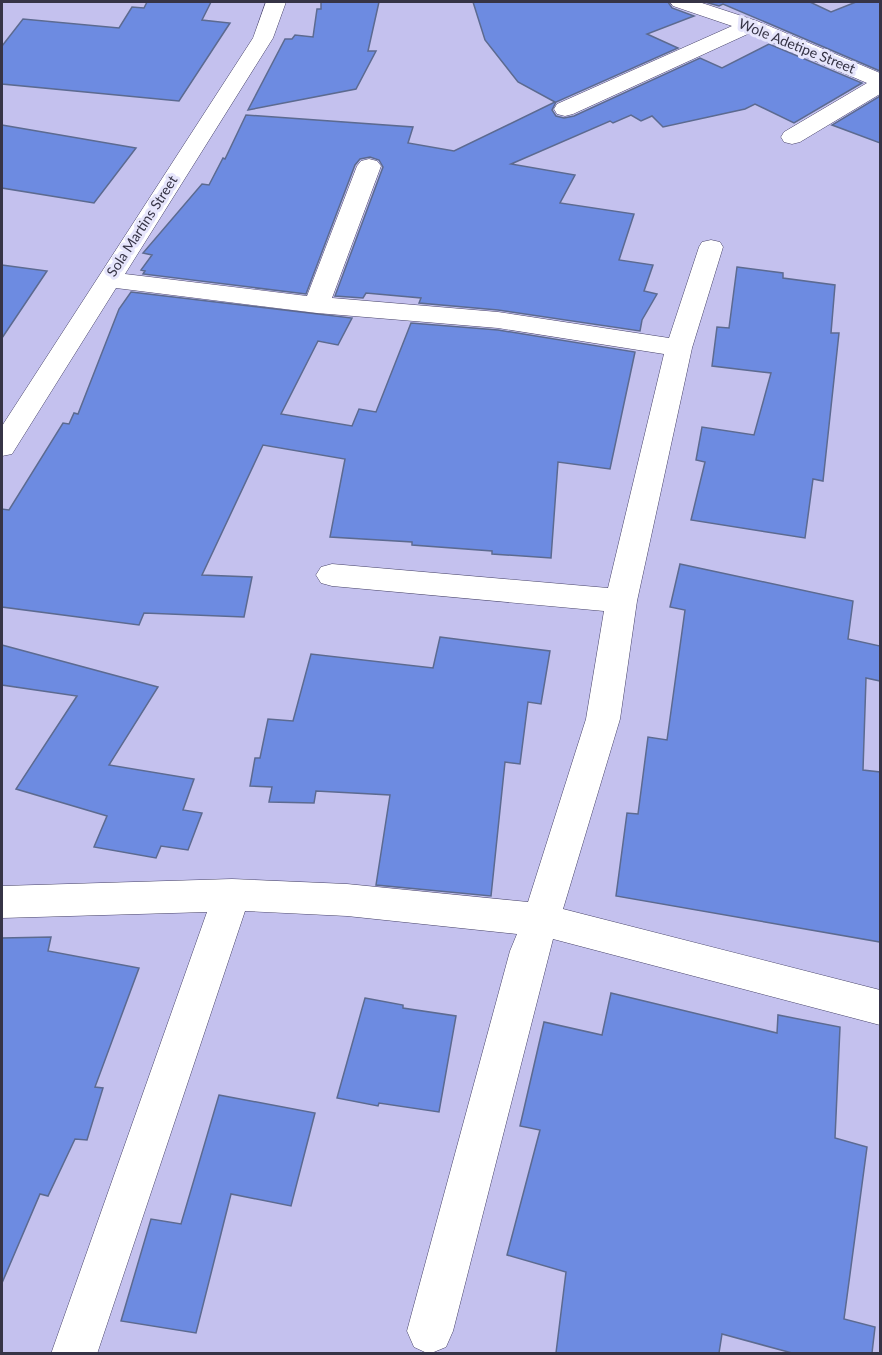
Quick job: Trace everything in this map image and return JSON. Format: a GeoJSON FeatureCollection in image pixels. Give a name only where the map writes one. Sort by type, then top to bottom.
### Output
{"type":"FeatureCollection","features":[{"type":"Feature","properties":{"kind":"street","name":"Sola Martins Street"},"geometry":{"type":"LineString","coordinates":[[2,447],[263,38],[276,2]]}},
{"type":"Feature","properties":{"kind":"street","name":"Wole Adetipe Street"},"geometry":{"type":"LineString","coordinates":[[680,2],[750,25],[880,81]]}},
{"type":"Feature","properties":{"kind":"street"},"geometry":{"type":"LineString","coordinates":[[566,109],[750,25]]}},
{"type":"Feature","properties":{"kind":"street"},"geometry":{"type":"LineString","coordinates":[[792,137],[880,85]]}},
{"type":"Feature","properties":{"kind":"street"},"geometry":{"type":"LineString","coordinates":[[317,305],[369,165]]}},
{"type":"Feature","properties":{"kind":"street"},"geometry":{"type":"LineString","coordinates":[[430,1330],[529,951],[541,920],[603,719],[621,601],[679,348],[711,247]]}},
{"type":"Feature","properties":{"kind":"street"},"geometry":{"type":"LineString","coordinates":[[108,279],[317,305],[498,320],[679,348]]}},
{"type":"Feature","properties":{"kind":"street"},"geometry":{"type":"LineString","coordinates":[[332,575],[621,601]]}},
{"type":"Feature","properties":{"kind":"street"},"geometry":{"type":"LineString","coordinates":[[75,1353],[232,895]]}},
{"type":"Feature","properties":{"kind":"street"},"geometry":{"type":"LineString","coordinates":[[2,902],[232,895],[347,900],[541,920],[880,1008]]}},
{"type":"Feature","properties":{"kind":"building"},"geometry":{"type":"Polygon","coordinates":[[[147,2],[211,2],[202,20],[230,23],[179,101],[2,84],[2,46],[23,19],[119,28],[132,7],[144,8],[147,2]]]}},
{"type":"Feature","properties":{"kind":"building"},"geometry":{"type":"Polygon","coordinates":[[[321,2],[379,2],[368,51],[376,51],[356,89],[248,110],[285,39],[292,39],[295,35],[313,37],[317,9],[321,9],[321,2]]]}},
{"type":"Feature","properties":{"kind":"building"},"geometry":{"type":"Polygon","coordinates":[[[473,2],[668,2],[672,8],[694,16],[647,34],[678,48],[556,102],[552,110],[556,116],[564,118],[574,116],[700,58],[722,68],[769,44],[862,83],[794,123],[755,104],[745,109],[663,127],[652,116],[641,121],[631,115],[613,123],[610,121],[511,164],[575,175],[560,203],[634,214],[619,260],[653,265],[644,291],[657,294],[642,320],[640,331],[498,310],[419,303],[421,298],[366,293],[363,298],[335,296],[383,167],[379,160],[370,157],[360,159],[355,165],[306,294],[143,274],[145,271],[141,270],[152,255],[143,253],[202,184],[209,185],[223,158],[225,159],[246,115],[413,127],[408,143],[454,151],[555,102],[518,82],[485,40],[473,2]]]}},
{"type":"Feature","properties":{"kind":"building"},"geometry":{"type":"Polygon","coordinates":[[[705,2],[810,2],[831,12],[856,2],[880,2],[880,71],[723,4],[719,6],[705,2]]]}},
{"type":"Feature","properties":{"kind":"building"},"geometry":{"type":"Polygon","coordinates":[[[880,96],[880,143],[832,125],[880,96]]]}},
{"type":"Feature","properties":{"kind":"building"},"geometry":{"type":"Polygon","coordinates":[[[2,125],[136,148],[94,203],[2,188],[2,125]]]}},
{"type":"Feature","properties":{"kind":"building"},"geometry":{"type":"Polygon","coordinates":[[[2,265],[47,271],[2,338],[2,265]]]}},
{"type":"Feature","properties":{"kind":"building"},"geometry":{"type":"Polygon","coordinates":[[[737,267],[783,273],[783,278],[835,285],[831,333],[839,333],[823,481],[813,479],[805,538],[691,520],[705,462],[696,460],[702,427],[754,435],[771,373],[712,366],[717,327],[729,328],[737,267]]]}},
{"type":"Feature","properties":{"kind":"building"},"geometry":{"type":"Polygon","coordinates":[[[131,292],[352,318],[338,345],[318,341],[281,414],[352,426],[359,409],[376,412],[411,323],[498,330],[635,352],[610,469],[558,462],[551,558],[492,554],[492,551],[412,545],[412,542],[330,537],[345,459],[263,445],[202,575],[252,577],[244,617],[144,613],[139,625],[2,607],[2,509],[9,510],[63,423],[69,424],[74,413],[78,414],[119,309],[131,292]]]}},
{"type":"Feature","properties":{"kind":"building"},"geometry":{"type":"Polygon","coordinates":[[[680,564],[853,601],[848,639],[880,646],[880,681],[866,678],[863,770],[880,772],[880,942],[616,896],[627,813],[638,814],[648,737],[667,740],[685,610],[670,607],[680,564]]]}},
{"type":"Feature","properties":{"kind":"building"},"geometry":{"type":"Polygon","coordinates":[[[440,637],[550,651],[541,704],[528,702],[520,764],[505,762],[491,896],[376,885],[390,795],[316,791],[314,803],[269,802],[272,787],[250,786],[255,758],[260,758],[268,719],[293,721],[311,654],[433,668],[440,637]]]}},
{"type":"Feature","properties":{"kind":"building"},"geometry":{"type":"Polygon","coordinates":[[[2,645],[158,687],[109,765],[194,779],[183,810],[202,813],[188,850],[161,846],[156,858],[94,847],[107,816],[16,789],[77,696],[2,685],[2,645]]]}},
{"type":"Feature","properties":{"kind":"building"},"geometry":{"type":"Polygon","coordinates":[[[51,937],[48,951],[139,968],[95,1087],[103,1088],[87,1140],[75,1139],[48,1196],[40,1194],[2,1283],[2,938],[51,937]]]}},
{"type":"Feature","properties":{"kind":"building"},"geometry":{"type":"Polygon","coordinates":[[[611,993],[777,1033],[778,1015],[840,1027],[835,1138],[867,1147],[844,1319],[875,1327],[872,1353],[792,1353],[722,1334],[719,1353],[556,1353],[566,1272],[507,1255],[540,1130],[520,1126],[544,1022],[602,1035],[611,993]]]}},
{"type":"Feature","properties":{"kind":"building"},"geometry":{"type":"Polygon","coordinates":[[[365,998],[403,1005],[403,1008],[456,1016],[439,1112],[379,1103],[378,1106],[337,1098],[365,998]]]}},
{"type":"Feature","properties":{"kind":"building"},"geometry":{"type":"Polygon","coordinates":[[[219,1095],[315,1113],[291,1206],[231,1194],[196,1333],[121,1321],[151,1219],[181,1224],[219,1095]]]}}]}
